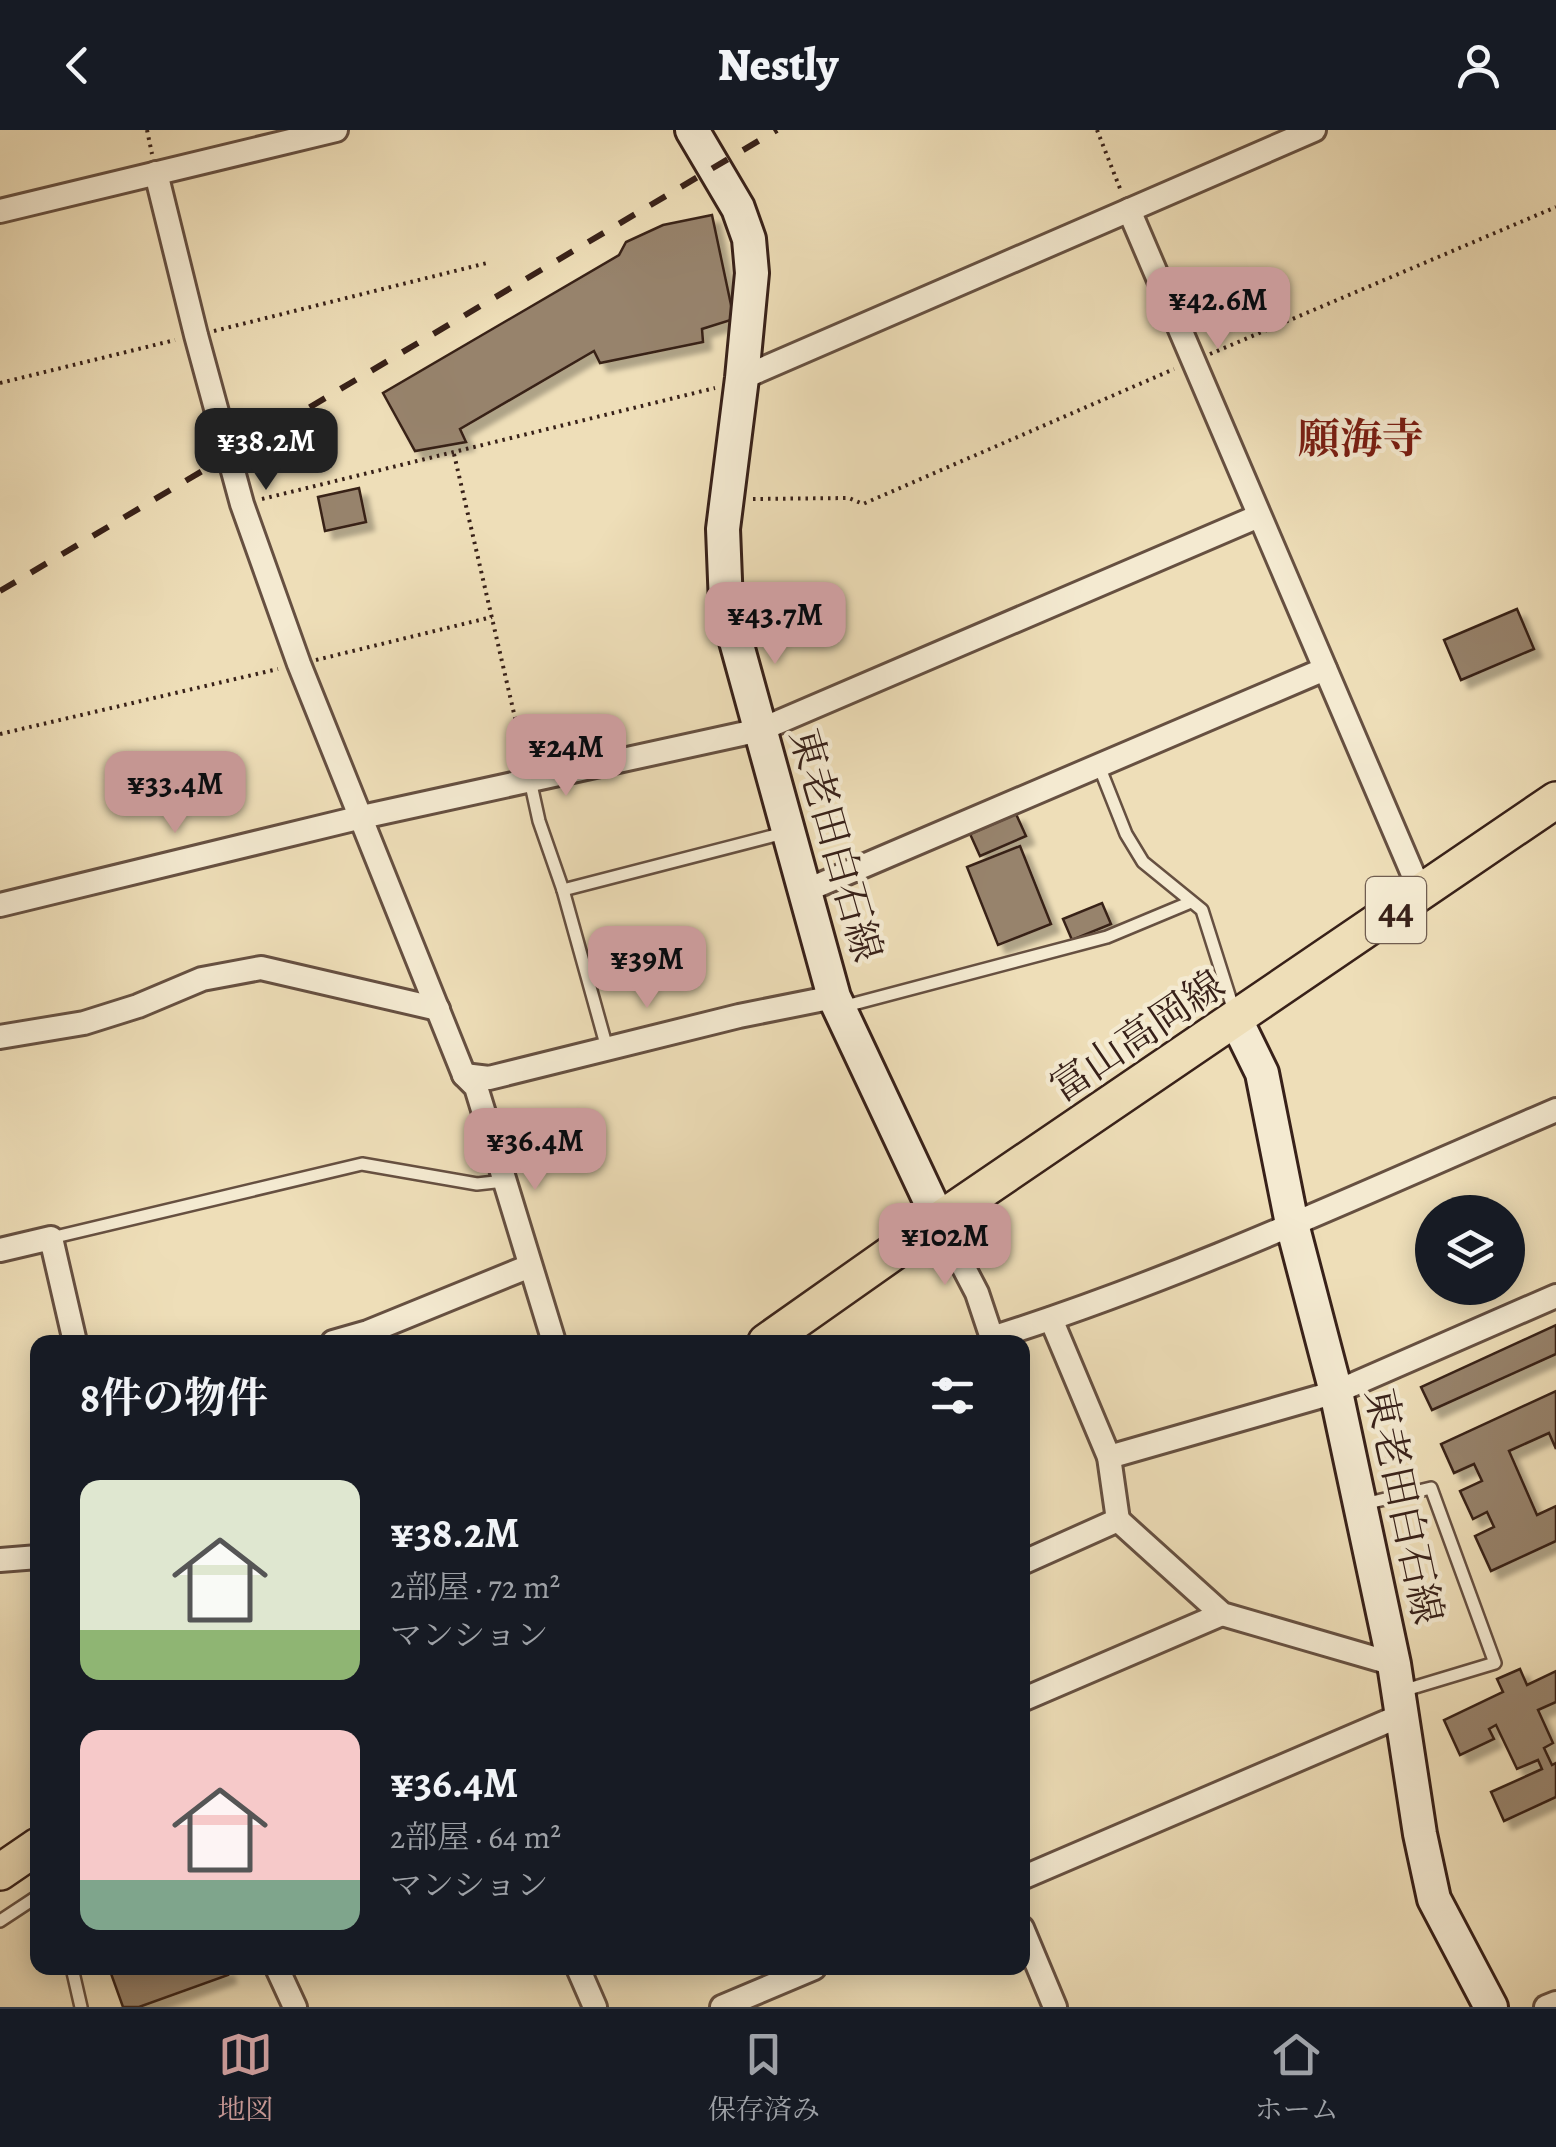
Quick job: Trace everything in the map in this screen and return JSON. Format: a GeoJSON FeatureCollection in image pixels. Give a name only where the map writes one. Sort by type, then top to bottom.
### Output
{"type":"FeatureCollection","features":[{"type":"Feature","properties":{"kind":"main road","name":"東老田白石線"},"geometry":{"type":"LineString","coordinates":[[692,130],[738,208],[750,239],[752,273],[724,530],[726,605],[836,1002],[940,1220]]}},
{"type":"Feature","properties":{"kind":"main road","name":"富山高岡線"},"geometry":{"type":"LineString","coordinates":[[776,1335],[1556,800]]}},
{"type":"Feature","properties":{"kind":"main road","name":"東老田白石線"},"geometry":{"type":"LineString","coordinates":[[1236,1020],[1262,1072],[1292,1224],[1336,1392],[1398,1690],[1434,1899],[1492,2007]]}},
{"type":"Feature","properties":{"kind":"main road"},"geometry":{"type":"LineString","coordinates":[[0,1872],[30,1851]]}},
{"type":"Feature","properties":{"kind":"street"},"geometry":{"type":"LineString","coordinates":[[0,211],[336,130]]}},
{"type":"Feature","properties":{"kind":"street"},"geometry":{"type":"LineString","coordinates":[[742,378],[1314,130]]}},
{"type":"Feature","properties":{"kind":"street"},"geometry":{"type":"LineString","coordinates":[[156,173],[242,504],[299,664],[464,1076],[476,1086],[552,1335]]}},
{"type":"Feature","properties":{"kind":"street"},"geometry":{"type":"LineString","coordinates":[[1128,210],[1421,893]]}},
{"type":"Feature","properties":{"kind":"street"},"geometry":{"type":"LineString","coordinates":[[0,905],[362,817],[760,730],[1259,516]]}},
{"type":"Feature","properties":{"kind":"street"},"geometry":{"type":"LineString","coordinates":[[805,891],[1325,670]]}},
{"type":"Feature","properties":{"kind":"street"},"geometry":{"type":"LineString","coordinates":[[0,1037],[84,1024],[202,979],[261,968],[438,1009]]}},
{"type":"Feature","properties":{"kind":"street"},"geometry":{"type":"LineString","coordinates":[[464,1076],[489,1078],[607,1048],[836,1002]]}},
{"type":"Feature","properties":{"kind":"street"},"geometry":{"type":"LineString","coordinates":[[1001,1335],[1292,1224],[1556,1110]]}},
{"type":"Feature","properties":{"kind":"street"},"geometry":{"type":"LineString","coordinates":[[940,1220],[977,1293],[991,1335]]}},
{"type":"Feature","properties":{"kind":"street"},"geometry":{"type":"LineString","coordinates":[[0,1250],[52,1238],[73,1335]]}},
{"type":"Feature","properties":{"kind":"street"},"geometry":{"type":"LineString","coordinates":[[358,1335],[530,1266]]}},
{"type":"Feature","properties":{"kind":"street"},"geometry":{"type":"LineString","coordinates":[[1109,1457],[1336,1392],[1556,1296]]}},
{"type":"Feature","properties":{"kind":"street"},"geometry":{"type":"LineString","coordinates":[[1051,1319],[1109,1457],[1118,1520],[1222,1614],[1398,1690]]}},
{"type":"Feature","properties":{"kind":"street"},"geometry":{"type":"LineString","coordinates":[[1030,1559],[1118,1520]]}},
{"type":"Feature","properties":{"kind":"street"},"geometry":{"type":"LineString","coordinates":[[0,1560],[30,1558]]}},
{"type":"Feature","properties":{"kind":"street"},"geometry":{"type":"LineString","coordinates":[[1030,1697],[1222,1614]]}},
{"type":"Feature","properties":{"kind":"street"},"geometry":{"type":"LineString","coordinates":[[1030,1874],[1398,1690]]}},
{"type":"Feature","properties":{"kind":"street"},"geometry":{"type":"LineString","coordinates":[[1030,1947],[1056,2007]]}},
{"type":"Feature","properties":{"kind":"street"},"geometry":{"type":"LineString","coordinates":[[280,1975],[294,2007]]}},
{"type":"Feature","properties":{"kind":"street"},"geometry":{"type":"LineString","coordinates":[[581,1975],[594,2007]]}},
{"type":"Feature","properties":{"kind":"street"},"geometry":{"type":"LineString","coordinates":[[722,2007],[797,1975]]}},
{"type":"Feature","properties":{"kind":"street"},"geometry":{"type":"LineString","coordinates":[[1546,2007],[1556,2003]]}},
{"type":"Feature","properties":{"kind":"lane"},"geometry":{"type":"LineString","coordinates":[[1099,766],[1126,834],[1143,862],[1202,910],[1236,1020]]}},
{"type":"Feature","properties":{"kind":"lane"},"geometry":{"type":"LineString","coordinates":[[530,780],[607,1048]]}},
{"type":"Feature","properties":{"kind":"lane"},"geometry":{"type":"LineString","coordinates":[[564,890],[788,832]]}},
{"type":"Feature","properties":{"kind":"lane"},"geometry":{"type":"LineString","coordinates":[[836,1002],[1107,938],[1192,902]]}},
{"type":"Feature","properties":{"kind":"lane"},"geometry":{"type":"LineString","coordinates":[[52,1238],[362,1164],[477,1184],[504,1180]]}},
{"type":"Feature","properties":{"kind":"lane"},"geometry":{"type":"LineString","coordinates":[[1360,1505],[1431,1488],[1495,1663],[1398,1690]]}},
{"type":"Feature","properties":{"kind":"lane"},"geometry":{"type":"LineString","coordinates":[[0,1921],[30,1901]]}},
{"type":"Feature","properties":{"kind":"lane"},"geometry":{"type":"LineString","coordinates":[[74,1975],[82,2007]]}},
{"type":"Feature","properties":{"kind":"path"},"geometry":{"type":"LineString","coordinates":[[1097,130],[1128,210]]}},
{"type":"Feature","properties":{"kind":"path"},"geometry":{"type":"LineString","coordinates":[[727,499],[849,498],[863,504],[1556,208]]}},
{"type":"Feature","properties":{"kind":"path"},"geometry":{"type":"LineString","coordinates":[[0,383],[487,263]]}},
{"type":"Feature","properties":{"kind":"path"},"geometry":{"type":"LineString","coordinates":[[242,504],[704,392],[742,378]]}},
{"type":"Feature","properties":{"kind":"path"},"geometry":{"type":"LineString","coordinates":[[454,453],[530,780]]}},
{"type":"Feature","properties":{"kind":"path"},"geometry":{"type":"LineString","coordinates":[[0,734],[492,618]]}},
{"type":"Feature","properties":{"kind":"building"},"geometry":{"type":"Polygon","coordinates":[[[712,215],[734,319],[702,329],[703,342],[600,363],[594,351],[460,429],[466,442],[415,451],[383,393],[619,255],[626,242],[663,225],[712,215]]]}},
{"type":"Feature","properties":{"kind":"building"},"geometry":{"type":"Polygon","coordinates":[[[359,488],[366,522],[325,531],[318,497],[359,488]]]}},
{"type":"Feature","properties":{"kind":"building"},"geometry":{"type":"Polygon","coordinates":[[[1517,609],[1534,649],[1461,680],[1444,640],[1517,609]]]}},
{"type":"Feature","properties":{"kind":"building"},"geometry":{"type":"Polygon","coordinates":[[[1016,814],[1026,836],[980,856],[970,834],[1016,814]]]}},
{"type":"Feature","properties":{"kind":"building"},"geometry":{"type":"Polygon","coordinates":[[[1020,846],[1051,924],[998,945],[967,867],[1020,846]]]}},
{"type":"Feature","properties":{"kind":"building"},"geometry":{"type":"Polygon","coordinates":[[[1102,903],[1111,924],[1072,940],[1063,919],[1102,903]]]}},
{"type":"Feature","properties":{"kind":"building"},"geometry":{"type":"Polygon","coordinates":[[[1556,1325],[1556,1354],[1432,1410],[1421,1387],[1556,1325]]]}},
{"type":"Feature","properties":{"kind":"building"},"geometry":{"type":"Polygon","coordinates":[[[1556,1391],[1556,1449],[1549,1433],[1509,1451],[1537,1515],[1556,1506],[1556,1541],[1491,1571],[1475,1536],[1494,1527],[1487,1512],[1473,1519],[1460,1491],[1482,1481],[1474,1464],[1454,1473],[1441,1444],[1556,1391]]]}},
{"type":"Feature","properties":{"kind":"building"},"geometry":{"type":"Polygon","coordinates":[[[1520,1669],[1527,1685],[1556,1671],[1556,1702],[1538,1710],[1553,1743],[1544,1748],[1552,1765],[1556,1763],[1556,1797],[1504,1821],[1491,1792],[1542,1769],[1538,1760],[1517,1769],[1496,1725],[1489,1729],[1494,1739],[1460,1755],[1444,1720],[1503,1692],[1497,1679],[1520,1669]]]}},
{"type":"Feature","properties":{"kind":"building"},"geometry":{"type":"Polygon","coordinates":[[[112,1975],[228,1975],[139,2007],[123,2007],[112,1975]]]}},
{"type":"Feature","properties":{"kind":"railway"},"geometry":{"type":"LineString","coordinates":[[0,591],[777,130]]}},
{"type":"Feature","properties":{"kind":"district","name":"願海寺"},"geometry":{"type":"Point","coordinates":[1361,438]}}]}
